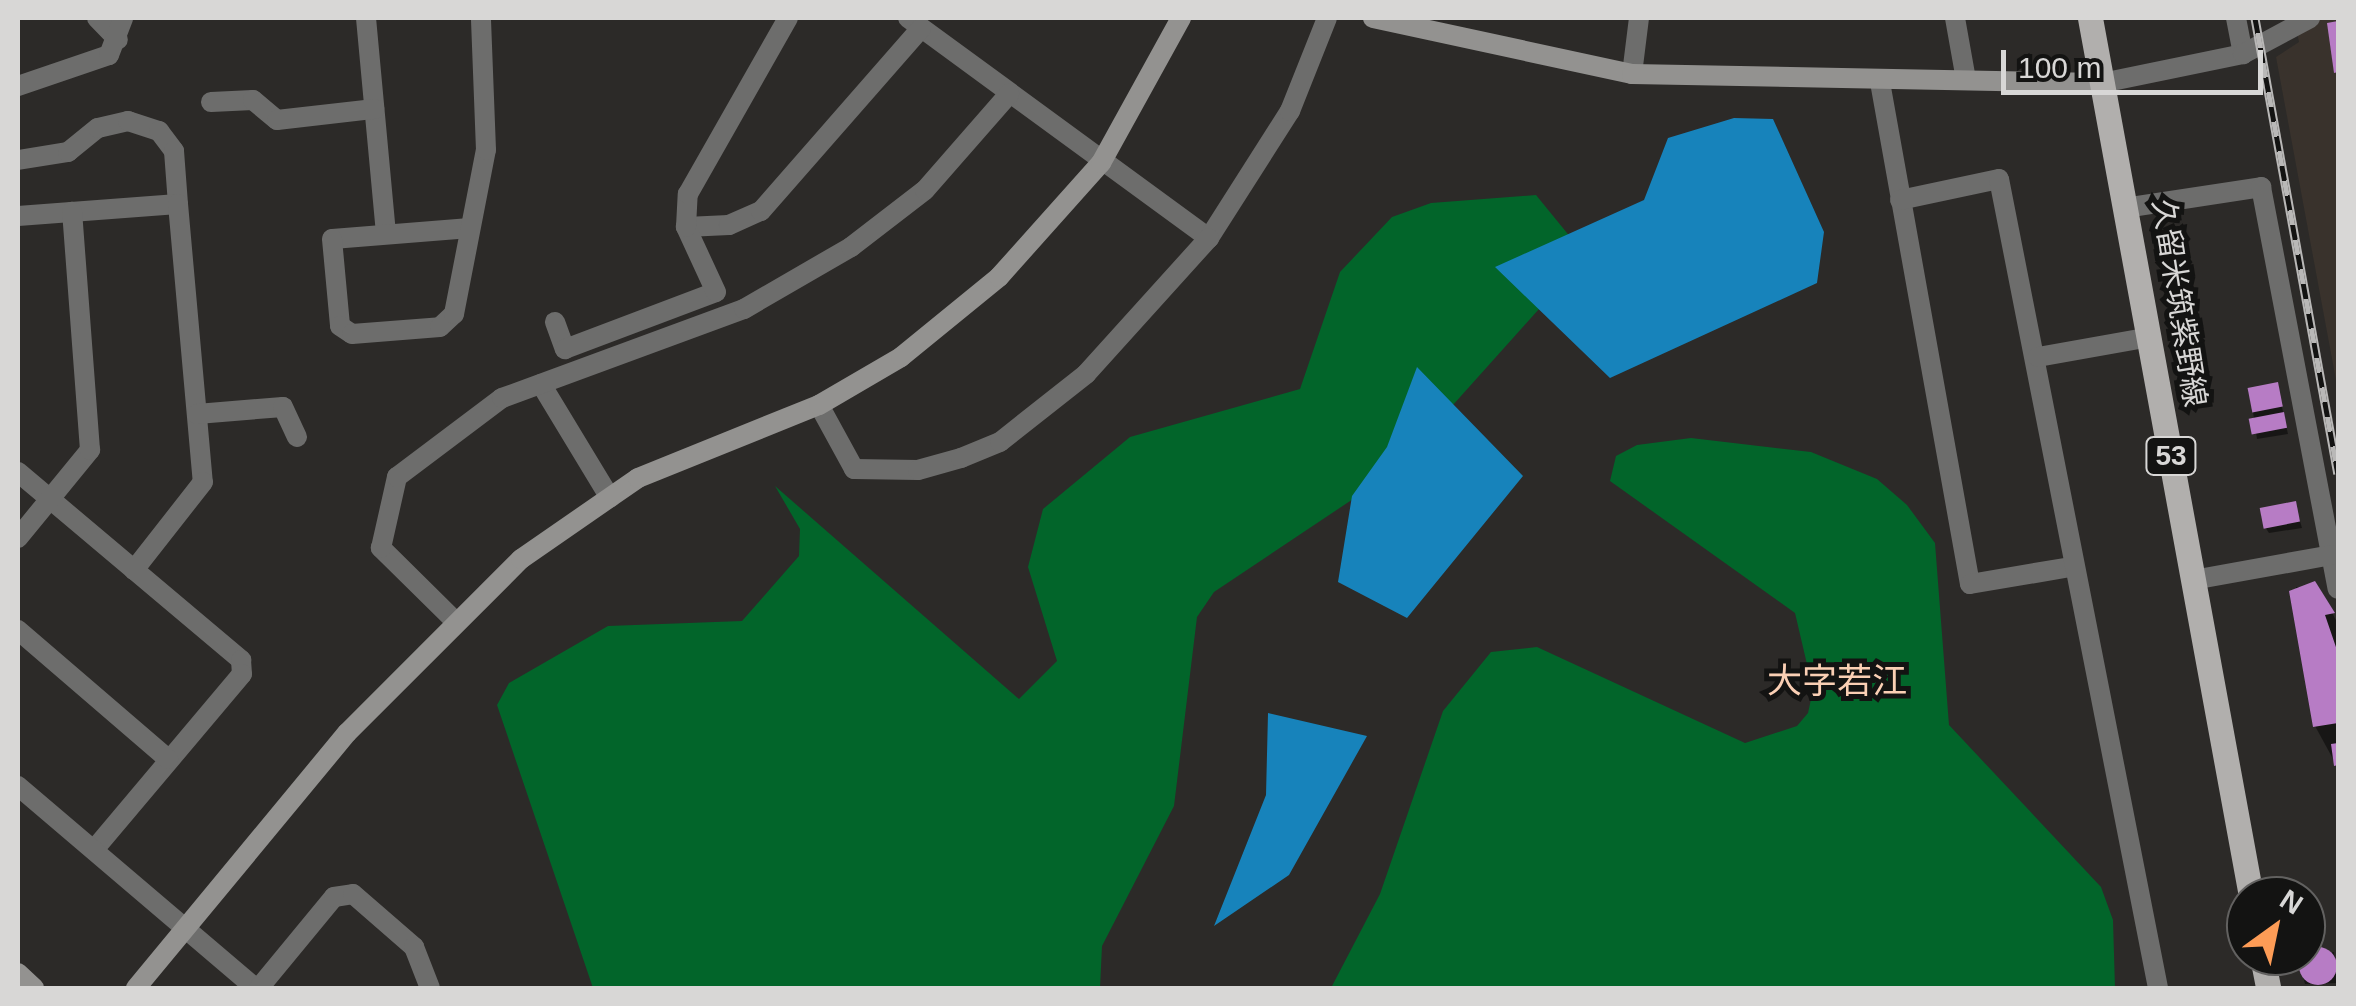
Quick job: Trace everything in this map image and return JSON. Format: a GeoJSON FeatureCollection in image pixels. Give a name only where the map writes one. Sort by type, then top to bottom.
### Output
{"type":"FeatureCollection","features":[{"type":"Feature","properties":{"kind":"main road","name":"久留米筑紫野線"},"geometry":{"type":"LineString","coordinates":[[2090,18],[2131,207],[2150,337],[2247,876]]}},
{"type":"Feature","properties":{"kind":"street"},"geometry":{"type":"LineString","coordinates":[[97,18],[118,40]]}},
{"type":"Feature","properties":{"kind":"street"},"geometry":{"type":"LineString","coordinates":[[18,86],[109,56],[123,18]]}},
{"type":"Feature","properties":{"kind":"street"},"geometry":{"type":"LineString","coordinates":[[366,18],[386,233]]}},
{"type":"Feature","properties":{"kind":"street"},"geometry":{"type":"LineString","coordinates":[[470,228],[332,238],[340,326],[352,334],[440,327],[454,314],[486,150],[480,18]]}},
{"type":"Feature","properties":{"kind":"street"},"geometry":{"type":"LineString","coordinates":[[555,322],[565,349],[716,292],[686,226],[706,148],[788,18]]}},
{"type":"Feature","properties":{"kind":"street"},"geometry":{"type":"LineString","coordinates":[[136,988],[347,732],[454,620],[610,498],[819,404],[952,320],[1100,163],[1181,18]]}},
{"type":"Feature","properties":{"kind":"street"},"geometry":{"type":"LineString","coordinates":[[819,404],[854,469],[918,470],[1000,442],[1086,374],[1209,238],[1290,111],[1327,18]]}},
{"type":"Feature","properties":{"kind":"street"},"geometry":{"type":"LineString","coordinates":[[1373,18],[1632,74],[1880,82],[2102,83],[2242,54],[2310,18]]}},
{"type":"Feature","properties":{"kind":"street"},"geometry":{"type":"LineString","coordinates":[[1632,74],[1638,18]]}},
{"type":"Feature","properties":{"kind":"street"},"geometry":{"type":"LineString","coordinates":[[1955,18],[1966,80]]}},
{"type":"Feature","properties":{"kind":"street"},"geometry":{"type":"LineString","coordinates":[[2236,18],[2242,54]]}},
{"type":"Feature","properties":{"kind":"street"},"geometry":{"type":"LineString","coordinates":[[686,226],[729,225],[761,211],[914,23],[1100,163],[1209,238]]}},
{"type":"Feature","properties":{"kind":"street"},"geometry":{"type":"LineString","coordinates":[[1880,82],[1970,584],[2070,567]]}},
{"type":"Feature","properties":{"kind":"street"},"geometry":{"type":"LineString","coordinates":[[454,620],[381,548],[397,477],[502,398],[744,309],[851,246],[925,190],[1009,94]]}},
{"type":"Feature","properties":{"kind":"street"},"geometry":{"type":"LineString","coordinates":[[211,102],[252,100],[277,120],[374,109]]}},
{"type":"Feature","properties":{"kind":"street"},"geometry":{"type":"LineString","coordinates":[[18,160],[68,152],[98,128],[128,121],[159,131],[174,151],[203,482],[134,570]]}},
{"type":"Feature","properties":{"kind":"street"},"geometry":{"type":"LineString","coordinates":[[1900,200],[2000,179],[2038,357],[2070,567],[2158,988]]}},
{"type":"Feature","properties":{"kind":"street"},"geometry":{"type":"LineString","coordinates":[[2131,207],[2261,187],[2338,590]]}},
{"type":"Feature","properties":{"kind":"street"},"geometry":{"type":"LineString","coordinates":[[18,216],[178,204]]}},
{"type":"Feature","properties":{"kind":"street"},"geometry":{"type":"LineString","coordinates":[[18,538],[90,450],[72,212]]}},
{"type":"Feature","properties":{"kind":"street"},"geometry":{"type":"LineString","coordinates":[[2038,357],[2150,337]]}},
{"type":"Feature","properties":{"kind":"street"},"geometry":{"type":"LineString","coordinates":[[541,384],[610,498]]}},
{"type":"Feature","properties":{"kind":"street"},"geometry":{"type":"LineString","coordinates":[[197,414],[283,407],[297,437]]}},
{"type":"Feature","properties":{"kind":"street"},"geometry":{"type":"LineString","coordinates":[[18,472],[241,660],[242,674],[94,850]]}},
{"type":"Feature","properties":{"kind":"street"},"geometry":{"type":"LineString","coordinates":[[2193,580],[2332,555]]}},
{"type":"Feature","properties":{"kind":"street"},"geometry":{"type":"LineString","coordinates":[[18,630],[168,760]]}},
{"type":"Feature","properties":{"kind":"street"},"geometry":{"type":"LineString","coordinates":[[18,786],[257,988],[334,898],[352,894],[414,947],[430,988]]}},
{"type":"Feature","properties":{"kind":"street"},"geometry":{"type":"LineString","coordinates":[[18,973],[34,988]]}},
{"type":"Feature","properties":{"kind":"shaded area"},"geometry":{"type":"Polygon","coordinates":[[[2294,18],[2338,18],[2338,391],[2276,57],[2299,42],[2294,18]]]}},
{"type":"Feature","properties":{"kind":"green space"},"geometry":{"type":"Polygon","coordinates":[[[1536,195],[1576,244],[1557,289],[1392,473],[1214,592],[1197,617],[1174,806],[1102,946],[1100,988],[593,988],[497,705],[509,683],[608,626],[742,621],[799,556],[800,529],[775,486],[1019,699],[1057,661],[1028,567],[1043,509],[1130,437],[1300,389],[1340,272],[1392,217],[1431,203],[1536,195]]]}},
{"type":"Feature","properties":{"kind":"green space"},"geometry":{"type":"Polygon","coordinates":[[[1691,438],[1811,452],[1877,479],[1907,505],[1935,543],[1949,725],[2101,887],[2113,920],[2115,988],[1331,988],[1380,894],[1443,711],[1491,652],[1537,647],[1745,743],[1797,726],[1808,713],[1813,690],[1795,613],[1610,481],[1616,456],[1637,445],[1691,438]]]}},
{"type":"Feature","properties":{"kind":"water"},"geometry":{"type":"Polygon","coordinates":[[[1734,118],[1773,119],[1824,232],[1817,283],[1610,378],[1495,267],[1644,200],[1668,138],[1734,118]]]}},
{"type":"Feature","properties":{"kind":"water"},"geometry":{"type":"Polygon","coordinates":[[[1417,367],[1523,476],[1407,618],[1338,582],[1352,496],[1387,447],[1417,367]]]}},
{"type":"Feature","properties":{"kind":"water"},"geometry":{"type":"Polygon","coordinates":[[[1268,713],[1367,736],[1289,875],[1214,926],[1266,795],[1268,713]]]}},
{"type":"Feature","properties":{"kind":"building"},"geometry":{"type":"Polygon","coordinates":[[[2338,21],[2338,72],[2334,73],[2327,23],[2338,21]]]}},
{"type":"Feature","properties":{"kind":"building"},"geometry":{"type":"Polygon","coordinates":[[[2278,382],[2283,407],[2252,412],[2248,388],[2278,382]]]}},
{"type":"Feature","properties":{"kind":"building"},"geometry":{"type":"Polygon","coordinates":[[[2284,412],[2287,428],[2252,435],[2249,419],[2284,412]]]}},
{"type":"Feature","properties":{"kind":"building"},"geometry":{"type":"Polygon","coordinates":[[[2296,501],[2300,522],[2264,529],[2260,508],[2296,501]]]}},
{"type":"Feature","properties":{"kind":"building"},"geometry":{"type":"Polygon","coordinates":[[[2315,581],[2335,613],[2325,615],[2338,653],[2338,723],[2313,727],[2289,591],[2315,581]]]}},
{"type":"Feature","properties":{"kind":"building"},"geometry":{"type":"Polygon","coordinates":[[[2338,743],[2338,765],[2334,766],[2331,744],[2338,743]]]}},
{"type":"Feature","properties":{"kind":"building"},"geometry":{"type":"Polygon","coordinates":[[[2326,950],[2335,959],[2335,973],[2325,983],[2311,983],[2303,976],[2326,976],[2326,950]]]}},
{"type":"Feature","properties":{"kind":"railway"},"geometry":{"type":"LineString","coordinates":[[2255,18],[2338,473]]}},
{"type":"Feature","properties":{"kind":"district","name":"大字若江"},"geometry":{"type":"Point","coordinates":[1837,681]}}]}
